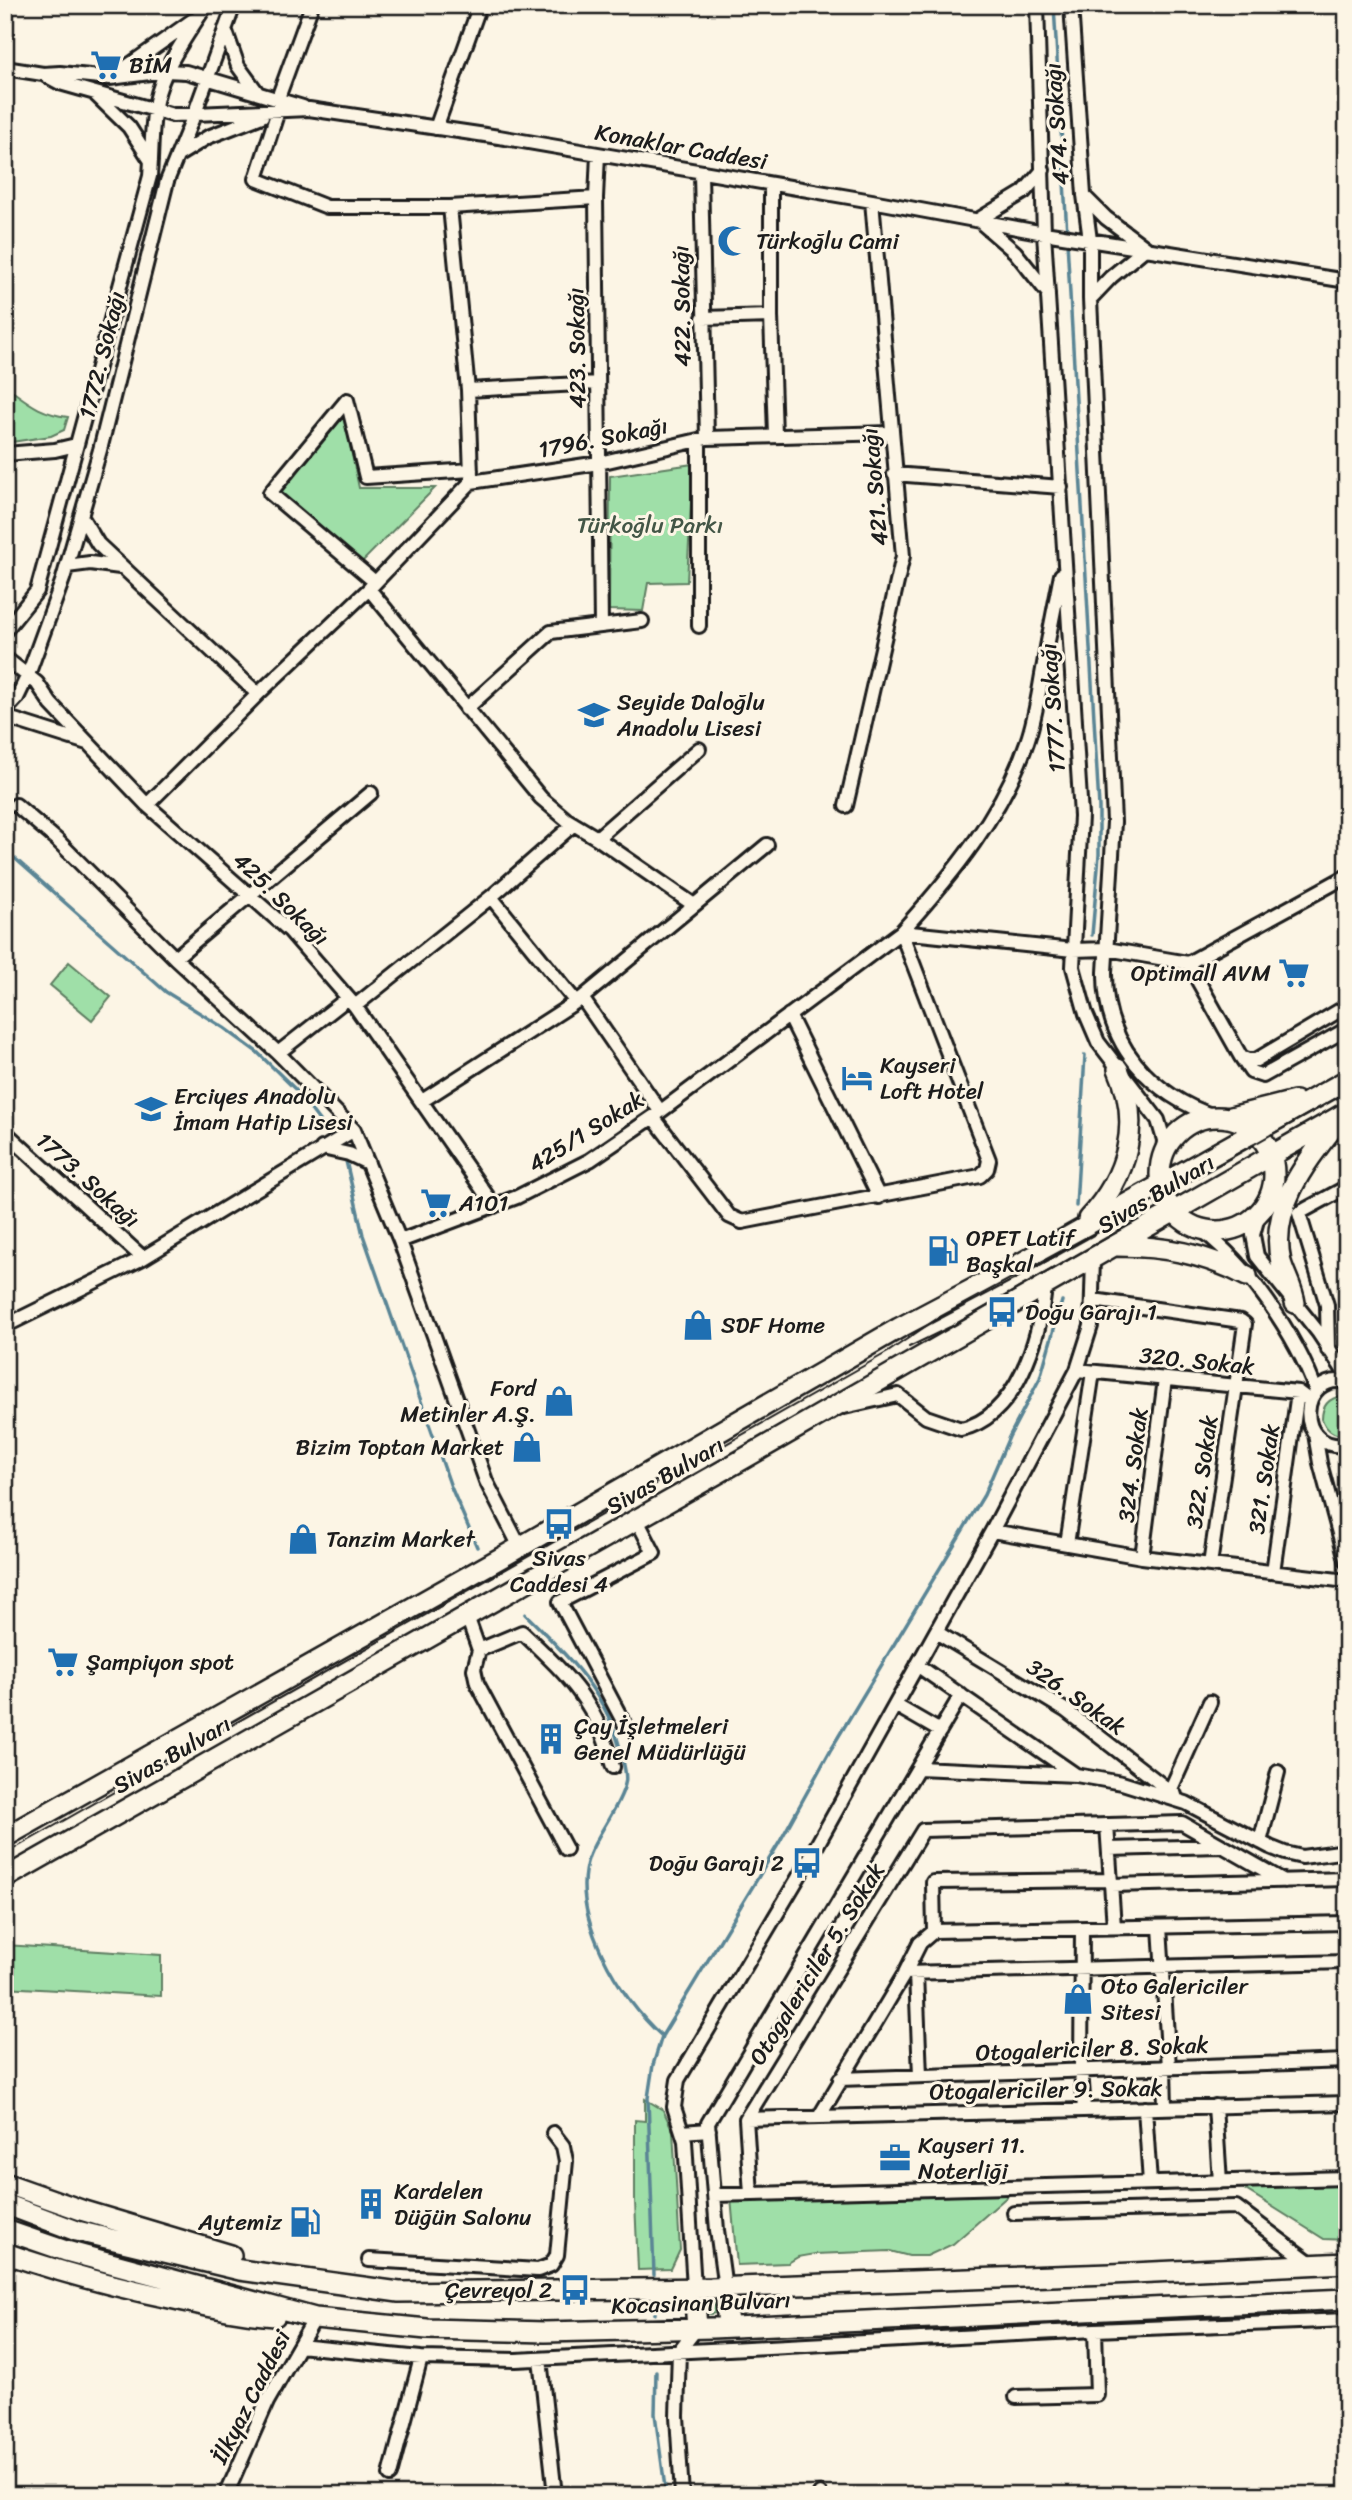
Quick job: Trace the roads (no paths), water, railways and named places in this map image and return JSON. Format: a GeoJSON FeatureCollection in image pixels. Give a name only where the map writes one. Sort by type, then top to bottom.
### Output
{"type":"FeatureCollection","features":[{"type":"Feature","properties":{"kind":"highway"},"geometry":{"type":"LineString","coordinates":[[1080,1228],[1111,1189],[1128,1149],[1131,1127],[1129,1104],[1118,1069]]}},
{"type":"Feature","properties":{"kind":"highway","name":"Sivas Bulvarı"},"geometry":{"type":"LineString","coordinates":[[5,1837],[520,1547],[899,1328],[1007,1271],[1347,1080]]}},
{"type":"Feature","properties":{"kind":"highway"},"geometry":{"type":"LineString","coordinates":[[1222,1118],[1237,1121],[1255,1131],[1271,1154],[1274,1184],[1268,1202],[1247,1224],[1228,1231],[1208,1231],[1181,1219],[1164,1195],[1160,1174],[1163,1155],[1180,1130],[1197,1121],[1222,1118],[1320,1095]]}},
{"type":"Feature","properties":{"kind":"highway"},"geometry":{"type":"LineString","coordinates":[[1295,1303],[1293,1290],[1281,1263],[1282,1219],[1301,1170],[1345,1113]]}},
{"type":"Feature","properties":{"kind":"highway","name":"Sivas Bulvarı"},"geometry":{"type":"LineString","coordinates":[[5,1878],[830,1410],[1345,1113]]}},
{"type":"Feature","properties":{"kind":"highway"},"geometry":{"type":"LineString","coordinates":[[1116,1246],[1179,1250],[1213,1260],[1247,1276]]}},
{"type":"Feature","properties":{"kind":"highway"},"geometry":{"type":"LineString","coordinates":[[5,2183],[84,2211],[241,2258],[399,2292]]}},
{"type":"Feature","properties":{"kind":"highway"},"geometry":{"type":"LineString","coordinates":[[5,2204],[77,2231],[240,2270],[399,2292]]}},
{"type":"Feature","properties":{"kind":"highway","name":"Kocasinan Bulvarı"},"geometry":{"type":"LineString","coordinates":[[5,2230],[66,2251],[315,2318],[426,2329],[509,2332],[728,2327],[1347,2299]]}},
{"type":"Feature","properties":{"kind":"highway"},"geometry":{"type":"LineString","coordinates":[[5,2253],[44,2267],[138,2292],[243,2314],[315,2318]]}},
{"type":"Feature","properties":{"kind":"highway","name":"Kocasinan Bulvarı"},"geometry":{"type":"LineString","coordinates":[[399,2292],[725,2288],[1347,2263]]}},
{"type":"Feature","properties":{"kind":"highway"},"geometry":{"type":"LineString","coordinates":[[694,2288],[697,2328]]}},
{"type":"Feature","properties":{"kind":"highway"},"geometry":{"type":"LineString","coordinates":[[725,2288],[728,2327]]}},
{"type":"Feature","properties":{"kind":"street","name":"1772. Sokağı"},"geometry":{"type":"LineString","coordinates":[[5,711],[17,698],[28,675],[67,566],[166,181],[194,115],[234,5]]}},
{"type":"Feature","properties":{"kind":"street"},"geometry":{"type":"LineString","coordinates":[[312,5],[274,107],[256,178],[327,207],[450,207],[596,198]]}},
{"type":"Feature","properties":{"kind":"street"},"geometry":{"type":"LineString","coordinates":[[436,128],[480,5]]}},
{"type":"Feature","properties":{"kind":"street","name":"474. Sokağı"},"geometry":{"type":"LineString","coordinates":[[1037,5],[1043,170],[1049,233]]}},
{"type":"Feature","properties":{"kind":"street","name":"474. Sokağı"},"geometry":{"type":"LineString","coordinates":[[1071,5],[1086,239]]}},
{"type":"Feature","properties":{"kind":"street","name":"1772. Sokağı"},"geometry":{"type":"LineString","coordinates":[[5,631],[37,591],[150,176],[154,110],[166,71],[202,11]]}},
{"type":"Feature","properties":{"kind":"street"},"geometry":{"type":"LineString","coordinates":[[110,78],[202,11]]}},
{"type":"Feature","properties":{"kind":"street"},"geometry":{"type":"LineString","coordinates":[[225,29],[237,66],[257,93]]}},
{"type":"Feature","properties":{"kind":"street","name":"Konaklar Caddesi"},"geometry":{"type":"LineString","coordinates":[[5,68],[43,74],[110,78],[166,71],[207,77],[257,93],[274,107]]}},
{"type":"Feature","properties":{"kind":"street","name":"Konaklar Caddesi"},"geometry":{"type":"LineString","coordinates":[[43,74],[60,83],[173,116],[274,107],[309,109],[598,154],[1086,239]]}},
{"type":"Feature","properties":{"kind":"street"},"geometry":{"type":"LineString","coordinates":[[93,93],[129,127],[152,161]]}},
{"type":"Feature","properties":{"kind":"street"},"geometry":{"type":"LineString","coordinates":[[177,156],[208,137],[258,118],[274,107]]}},
{"type":"Feature","properties":{"kind":"street","name":"423. Sokağı"},"geometry":{"type":"LineString","coordinates":[[598,154],[596,198],[601,626]]}},
{"type":"Feature","properties":{"kind":"street"},"geometry":{"type":"LineString","coordinates":[[1043,170],[1018,197],[978,220],[1015,252],[1049,293]]}},
{"type":"Feature","properties":{"kind":"street","name":"422. Sokağı"},"geometry":{"type":"LineString","coordinates":[[699,626],[703,439],[701,173]]}},
{"type":"Feature","properties":{"kind":"street"},"geometry":{"type":"LineString","coordinates":[[771,184],[771,316],[775,435]]}},
{"type":"Feature","properties":{"kind":"street"},"geometry":{"type":"LineString","coordinates":[[1084,195],[1106,218],[1146,248]]}},
{"type":"Feature","properties":{"kind":"street","name":"421. Sokağı"},"geometry":{"type":"LineString","coordinates":[[846,806],[903,556],[872,201]]}},
{"type":"Feature","properties":{"kind":"street"},"geometry":{"type":"LineString","coordinates":[[147,805],[372,585],[471,476],[468,390],[450,207]]}},
{"type":"Feature","properties":{"kind":"street","name":"1777. Sokağı"},"geometry":{"type":"LineString","coordinates":[[1049,233],[1049,293],[1081,816],[1073,967],[1086,1014],[1098,1042],[1158,1120],[1164,1140],[1163,1155]]}},
{"type":"Feature","properties":{"kind":"street"},"geometry":{"type":"LineString","coordinates":[[1222,1118],[1189,1107],[1164,1092],[1143,1073],[1130,1056],[1112,1019],[1106,997],[1114,822],[1086,239],[1347,281]]}},
{"type":"Feature","properties":{"kind":"street"},"geometry":{"type":"LineString","coordinates":[[1090,299],[1111,277],[1146,248]]}},
{"type":"Feature","properties":{"kind":"street"},"geometry":{"type":"LineString","coordinates":[[703,318],[771,316]]}},
{"type":"Feature","properties":{"kind":"street"},"geometry":{"type":"LineString","coordinates":[[468,390],[598,383]]}},
{"type":"Feature","properties":{"kind":"street","name":"1796. Sokağı"},"geometry":{"type":"LineString","coordinates":[[372,585],[270,493],[347,400],[366,477],[471,476],[599,463],[703,439],[891,433]]}},
{"type":"Feature","properties":{"kind":"street"},"geometry":{"type":"LineString","coordinates":[[5,454],[55,450],[76,445]]}},
{"type":"Feature","properties":{"kind":"street"},"geometry":{"type":"LineString","coordinates":[[894,474],[1061,487]]}},
{"type":"Feature","properties":{"kind":"street"},"geometry":{"type":"LineString","coordinates":[[81,516],[98,544],[258,694]]}},
{"type":"Feature","properties":{"kind":"street","name":"425/1 Sokak"},"geometry":{"type":"LineString","coordinates":[[400,1241],[494,1206],[562,1176],[608,1149],[901,932],[968,852],[997,806],[1022,755],[1036,711],[1065,557]]}},
{"type":"Feature","properties":{"kind":"street"},"geometry":{"type":"LineString","coordinates":[[67,566],[90,563],[121,567]]}},
{"type":"Feature","properties":{"kind":"street"},"geometry":{"type":"LineString","coordinates":[[372,585],[466,709],[536,792],[574,824],[694,905]]}},
{"type":"Feature","properties":{"kind":"street"},"geometry":{"type":"LineString","coordinates":[[466,709],[551,632],[642,621]]}},
{"type":"Feature","properties":{"kind":"street","name":"425. Sokağı"},"geometry":{"type":"LineString","coordinates":[[5,658],[37,683],[51,704],[147,805],[290,931],[351,1002],[494,1206]]}},
{"type":"Feature","properties":{"kind":"street","name":"425. Sokağı"},"geometry":{"type":"LineString","coordinates":[[5,717],[91,745]]}},
{"type":"Feature","properties":{"kind":"street"},"geometry":{"type":"LineString","coordinates":[[597,838],[699,749]]}},
{"type":"Feature","properties":{"kind":"street"},"geometry":{"type":"LineString","coordinates":[[175,958],[371,793]]}},
{"type":"Feature","properties":{"kind":"street"},"geometry":{"type":"LineString","coordinates":[[16,805],[57,840],[175,958],[278,1052],[354,1130],[400,1241],[486,1481],[520,1547]]}},
{"type":"Feature","properties":{"kind":"street"},"geometry":{"type":"LineString","coordinates":[[278,1052],[351,1002],[491,897],[574,824]]}},
{"type":"Feature","properties":{"kind":"street"},"geometry":{"type":"LineString","coordinates":[[422,1101],[579,1000],[767,845]]}},
{"type":"Feature","properties":{"kind":"street"},"geometry":{"type":"LineString","coordinates":[[491,897],[579,1000],[729,1216],[737,1221],[747,1222],[980,1176],[989,1165],[901,932],[1073,950],[1107,949],[1188,962],[1347,876]]}},
{"type":"Feature","properties":{"kind":"street"},"geometry":{"type":"LineString","coordinates":[[1188,962],[1251,1072],[1263,1076],[1347,1029]]}},
{"type":"Feature","properties":{"kind":"street"},"geometry":{"type":"LineString","coordinates":[[1241,1057],[1256,1060],[1347,1006]]}},
{"type":"Feature","properties":{"kind":"street"},"geometry":{"type":"LineString","coordinates":[[789,1015],[879,1197]]}},
{"type":"Feature","properties":{"kind":"street"},"geometry":{"type":"LineString","coordinates":[[5,1326],[143,1258],[354,1130]]}},
{"type":"Feature","properties":{"kind":"street","name":"1773. Sokağı"},"geometry":{"type":"LineString","coordinates":[[5,1132],[143,1258]]}},
{"type":"Feature","properties":{"kind":"street"},"geometry":{"type":"LineString","coordinates":[[322,1148],[349,1154],[368,1163]]}},
{"type":"Feature","properties":{"kind":"street"},"geometry":{"type":"LineString","coordinates":[[1328,1350],[1327,1305],[1299,1213],[1347,1187]]}},
{"type":"Feature","properties":{"kind":"street"},"geometry":{"type":"LineString","coordinates":[[1259,1213],[1253,1235],[1255,1250],[1318,1332],[1347,1376]]}},
{"type":"Feature","properties":{"kind":"street"},"geometry":{"type":"LineString","coordinates":[[1199,1228],[1227,1252],[1247,1276],[1291,1337],[1309,1372],[1313,1396],[1307,1415],[1315,1434],[1320,1463],[1347,1563]]}},
{"type":"Feature","properties":{"kind":"street"},"geometry":{"type":"LineString","coordinates":[[694,2288],[685,2141],[674,2107],[678,2080],[807,1863],[992,1531],[1076,1370],[1088,1338],[1093,1300],[1093,1259]]}},
{"type":"Feature","properties":{"kind":"street"},"geometry":{"type":"LineString","coordinates":[[830,1410],[898,1395],[926,1417],[961,1429],[984,1421],[1008,1394],[1030,1354],[1040,1322],[1045,1287]]}},
{"type":"Feature","properties":{"kind":"street","name":"322. Sokak"},"geometry":{"type":"LineString","coordinates":[[1093,1300],[1243,1322],[1246,1327],[1210,1565]]}},
{"type":"Feature","properties":{"kind":"street","name":"320. Sokak"},"geometry":{"type":"LineString","coordinates":[[1076,1370],[1298,1392]]}},
{"type":"Feature","properties":{"kind":"street"},"geometry":{"type":"LineString","coordinates":[[1067,1544],[1093,1372]]}},
{"type":"Feature","properties":{"kind":"street","name":"324. Sokak"},"geometry":{"type":"LineString","coordinates":[[1142,1557],[1165,1378]]}},
{"type":"Feature","properties":{"kind":"street"},"geometry":{"type":"LineString","coordinates":[[1313,1396],[1331,1382],[1347,1382]]}},
{"type":"Feature","properties":{"kind":"street"},"geometry":{"type":"LineString","coordinates":[[1298,1392],[1313,1396]]}},
{"type":"Feature","properties":{"kind":"street","name":"321. Sokak"},"geometry":{"type":"LineString","coordinates":[[1273,1573],[1298,1392]]}},
{"type":"Feature","properties":{"kind":"street"},"geometry":{"type":"LineString","coordinates":[[1315,1434],[1333,1445],[1347,1444]]}},
{"type":"Feature","properties":{"kind":"street"},"geometry":{"type":"LineString","coordinates":[[625,1724],[560,1602],[654,1553],[637,1520]]}},
{"type":"Feature","properties":{"kind":"street"},"geometry":{"type":"LineString","coordinates":[[992,1531],[1142,1557],[1347,1581]]}},
{"type":"Feature","properties":{"kind":"street"},"geometry":{"type":"LineString","coordinates":[[467,1616],[479,1650],[474,1669],[477,1682],[566,1849]]}},
{"type":"Feature","properties":{"kind":"street"},"geometry":{"type":"LineString","coordinates":[[479,1650],[522,1632],[580,1692],[598,1723],[612,1767]]}},
{"type":"Feature","properties":{"kind":"street","name":"326. Sokak"},"geometry":{"type":"LineString","coordinates":[[936,1632],[1065,1710],[1186,1803]]}},
{"type":"Feature","properties":{"kind":"street"},"geometry":{"type":"LineString","coordinates":[[917,1665],[1076,1774]]}},
{"type":"Feature","properties":{"kind":"street"},"geometry":{"type":"LineString","coordinates":[[725,2288],[708,2123],[961,1695]]}},
{"type":"Feature","properties":{"kind":"street"},"geometry":{"type":"LineString","coordinates":[[1170,1791],[1210,1702]]}},
{"type":"Feature","properties":{"kind":"street"},"geometry":{"type":"LineString","coordinates":[[895,1705],[940,1731]]}},
{"type":"Feature","properties":{"kind":"street"},"geometry":{"type":"LineString","coordinates":[[918,1768],[1076,1774],[1133,1786],[1186,1803],[1260,1842],[1302,1857],[1347,1851]]}},
{"type":"Feature","properties":{"kind":"street"},"geometry":{"type":"LineString","coordinates":[[1260,1842],[1278,1772]]}},
{"type":"Feature","properties":{"kind":"street"},"geometry":{"type":"LineString","coordinates":[[1114,1927],[1107,1825],[1182,1823],[1284,1881]]}},
{"type":"Feature","properties":{"kind":"street","name":"Otogalericiler 5. Sokak"},"geometry":{"type":"LineString","coordinates":[[746,2119],[923,1830],[1107,1825]]}},
{"type":"Feature","properties":{"kind":"street"},"geometry":{"type":"LineString","coordinates":[[1109,1849],[1223,1846]]}},
{"type":"Feature","properties":{"kind":"street"},"geometry":{"type":"LineString","coordinates":[[934,1931],[933,1882],[1111,1883],[1347,1879]]}},
{"type":"Feature","properties":{"kind":"street"},"geometry":{"type":"LineString","coordinates":[[819,2117],[840,2079],[911,1973],[920,1943],[934,1931],[1347,1923]]}},
{"type":"Feature","properties":{"kind":"street"},"geometry":{"type":"LineString","coordinates":[[1160,1927],[1166,2067],[1165,2108]]}},
{"type":"Feature","properties":{"kind":"street"},"geometry":{"type":"LineString","coordinates":[[1082,1929],[1081,2070],[1084,2110]]}},
{"type":"Feature","properties":{"kind":"street"},"geometry":{"type":"LineString","coordinates":[[911,1973],[1347,1962]]}},
{"type":"Feature","properties":{"kind":"street"},"geometry":{"type":"LineString","coordinates":[[911,1973],[920,2076]]}},
{"type":"Feature","properties":{"kind":"street","name":"Otogalericiler 8. Sokak"},"geometry":{"type":"LineString","coordinates":[[840,2079],[1347,2061]]}},
{"type":"Feature","properties":{"kind":"street","name":"Otogalericiler 9. Sokak"},"geometry":{"type":"LineString","coordinates":[[746,2119],[1347,2103]]}},
{"type":"Feature","properties":{"kind":"street"},"geometry":{"type":"LineString","coordinates":[[1215,2106],[1220,2182]]}},
{"type":"Feature","properties":{"kind":"street"},"geometry":{"type":"LineString","coordinates":[[1145,2108],[1150,2183]]}},
{"type":"Feature","properties":{"kind":"street"},"geometry":{"type":"LineString","coordinates":[[746,2119],[751,2194]]}},
{"type":"Feature","properties":{"kind":"street"},"geometry":{"type":"LineString","coordinates":[[682,2132],[709,2130]]}},
{"type":"Feature","properties":{"kind":"street"},"geometry":{"type":"LineString","coordinates":[[369,2260],[522,2269],[543,2269],[551,2265],[557,2255],[566,2161],[563,2146],[553,2133]]}},
{"type":"Feature","properties":{"kind":"street"},"geometry":{"type":"LineString","coordinates":[[714,2195],[1347,2178]]}},
{"type":"Feature","properties":{"kind":"street"},"geometry":{"type":"LineString","coordinates":[[1014,2213],[1236,2207],[1312,2264]]}},
{"type":"Feature","properties":{"kind":"street"},"geometry":{"type":"LineString","coordinates":[[522,2269],[529,2291]]}},
{"type":"Feature","properties":{"kind":"street","name":"İlkyaz Caddesi"},"geometry":{"type":"LineString","coordinates":[[226,2495],[267,2402],[315,2318]]}},
{"type":"Feature","properties":{"kind":"street"},"geometry":{"type":"LineString","coordinates":[[299,2346],[421,2358],[540,2359],[1095,2330],[1347,2320]]}},
{"type":"Feature","properties":{"kind":"street"},"geometry":{"type":"LineString","coordinates":[[682,2495],[677,2416],[679,2351],[697,2328]]}},
{"type":"Feature","properties":{"kind":"street"},"geometry":{"type":"LineString","coordinates":[[1016,2397],[1097,2395],[1095,2330]]}},
{"type":"Feature","properties":{"kind":"street"},"geometry":{"type":"LineString","coordinates":[[390,2475],[421,2358]]}},
{"type":"Feature","properties":{"kind":"street"},"geometry":{"type":"LineString","coordinates":[[540,2359],[555,2495]]}},
{"type":"Feature","properties":{"kind":"waterway"},"geometry":{"type":"LineString","coordinates":[[1054,5],[1067,234]]}},
{"type":"Feature","properties":{"kind":"waterway"},"geometry":{"type":"LineString","coordinates":[[1067,241],[1099,807],[1099,855],[1092,935]]}},
{"type":"Feature","properties":{"kind":"waterway"},"geometry":{"type":"LineString","coordinates":[[5,847],[166,992],[257,1052],[295,1089],[327,1131]]}},
{"type":"Feature","properties":{"kind":"waterway"},"geometry":{"type":"LineString","coordinates":[[1076,1206],[1085,1055]]}},
{"type":"Feature","properties":{"kind":"waterway"},"geometry":{"type":"LineString","coordinates":[[346,1161],[363,1235],[451,1487],[477,1547]]}},
{"type":"Feature","properties":{"kind":"waterway"},"geometry":{"type":"LineString","coordinates":[[654,2275],[648,2098],[653,2065],[662,2036],[984,1495],[1009,1437],[1040,1378],[1062,1301]]}},
{"type":"Feature","properties":{"kind":"waterway"},"geometry":{"type":"LineString","coordinates":[[525,1614],[584,1677],[596,1694],[615,1732],[626,1781],[589,1856],[584,1879],[586,1903],[592,1929],[615,1978],[646,2020],[662,2036]]}},
{"type":"Feature","properties":{"kind":"waterway"},"geometry":{"type":"LineString","coordinates":[[655,2304],[655,2314]]}},
{"type":"Feature","properties":{"kind":"waterway"},"geometry":{"type":"LineString","coordinates":[[656,2371],[655,2414],[666,2495]]}},
{"type":"Feature","properties":{"kind":"tram line"},"geometry":{"type":"LineString","coordinates":[[5,1854],[888,1352],[938,1318],[1347,1092]]}},
{"type":"Feature","properties":{"kind":"tram line"},"geometry":{"type":"LineString","coordinates":[[909,1347],[950,1327],[1142,1218]]}},
{"type":"Feature","properties":{"kind":"place","name":"BİM"},"geometry":{"type":"Point","coordinates":[106,65]}},
{"type":"Feature","properties":{"kind":"place","name":"Türkoğlu Cami"},"geometry":{"type":"Point","coordinates":[733,241]}},
{"type":"Feature","properties":{"kind":"place","name":"Seyide Daloğlu Anadolu Lisesi"},"geometry":{"type":"Point","coordinates":[594,715]}},
{"type":"Feature","properties":{"kind":"place","name":"Optimall AVM"},"geometry":{"type":"Point","coordinates":[1294,973]}},
{"type":"Feature","properties":{"kind":"place","name":"Kayseri Loft Hotel"},"geometry":{"type":"Point","coordinates":[857,1078]}},
{"type":"Feature","properties":{"kind":"place","name":"Erciyes Anadolu İmam Hatip Lisesi"},"geometry":{"type":"Point","coordinates":[151,1109]}},
{"type":"Feature","properties":{"kind":"place","name":"A101"},"geometry":{"type":"Point","coordinates":[436,1203]}},
{"type":"Feature","properties":{"kind":"place","name":"OPET Latif Başkal"},"geometry":{"type":"Point","coordinates":[943,1251]}},
{"type":"Feature","properties":{"kind":"place","name":"Doğu Garajı 1"},"geometry":{"type":"Point","coordinates":[1002,1312]}},
{"type":"Feature","properties":{"kind":"place","name":"SDF Home"},"geometry":{"type":"Point","coordinates":[698,1325]}},
{"type":"Feature","properties":{"kind":"place","name":"Ford Metinler A.Ş."},"geometry":{"type":"Point","coordinates":[559,1401]}},
{"type":"Feature","properties":{"kind":"place","name":"Bizim Toptan Market"},"geometry":{"type":"Point","coordinates":[527,1447]}},
{"type":"Feature","properties":{"kind":"place","name":"Sivas Caddesi 4"},"geometry":{"type":"Point","coordinates":[559,1524]}},
{"type":"Feature","properties":{"kind":"place","name":"Tanzim Market"},"geometry":{"type":"Point","coordinates":[303,1539]}},
{"type":"Feature","properties":{"kind":"place","name":"Şampiyon spot"},"geometry":{"type":"Point","coordinates":[63,1662]}},
{"type":"Feature","properties":{"kind":"place","name":"Çay İşletmeleri Genel Müdürlüğü"},"geometry":{"type":"Point","coordinates":[551,1739]}},
{"type":"Feature","properties":{"kind":"place","name":"Doğu Garajı 2"},"geometry":{"type":"Point","coordinates":[807,1863]}},
{"type":"Feature","properties":{"kind":"place","name":"Oto Galericiler Sitesi"},"geometry":{"type":"Point","coordinates":[1078,1999]}},
{"type":"Feature","properties":{"kind":"place","name":"Kayseri 11. Noterliği"},"geometry":{"type":"Point","coordinates":[895,2158]}},
{"type":"Feature","properties":{"kind":"place","name":"Kardelen Düğün Salonu"},"geometry":{"type":"Point","coordinates":[371,2204]}},
{"type":"Feature","properties":{"kind":"place","name":"Aytemiz"},"geometry":{"type":"Point","coordinates":[305,2222]}},
{"type":"Feature","properties":{"kind":"place","name":"Çevreyol 2"},"geometry":{"type":"Point","coordinates":[575,2290]}},
{"type":"Feature","properties":{"kind":"park label","name":"Türkoğlu Parkı"},"geometry":{"type":"Point","coordinates":[650,525]}}]}
